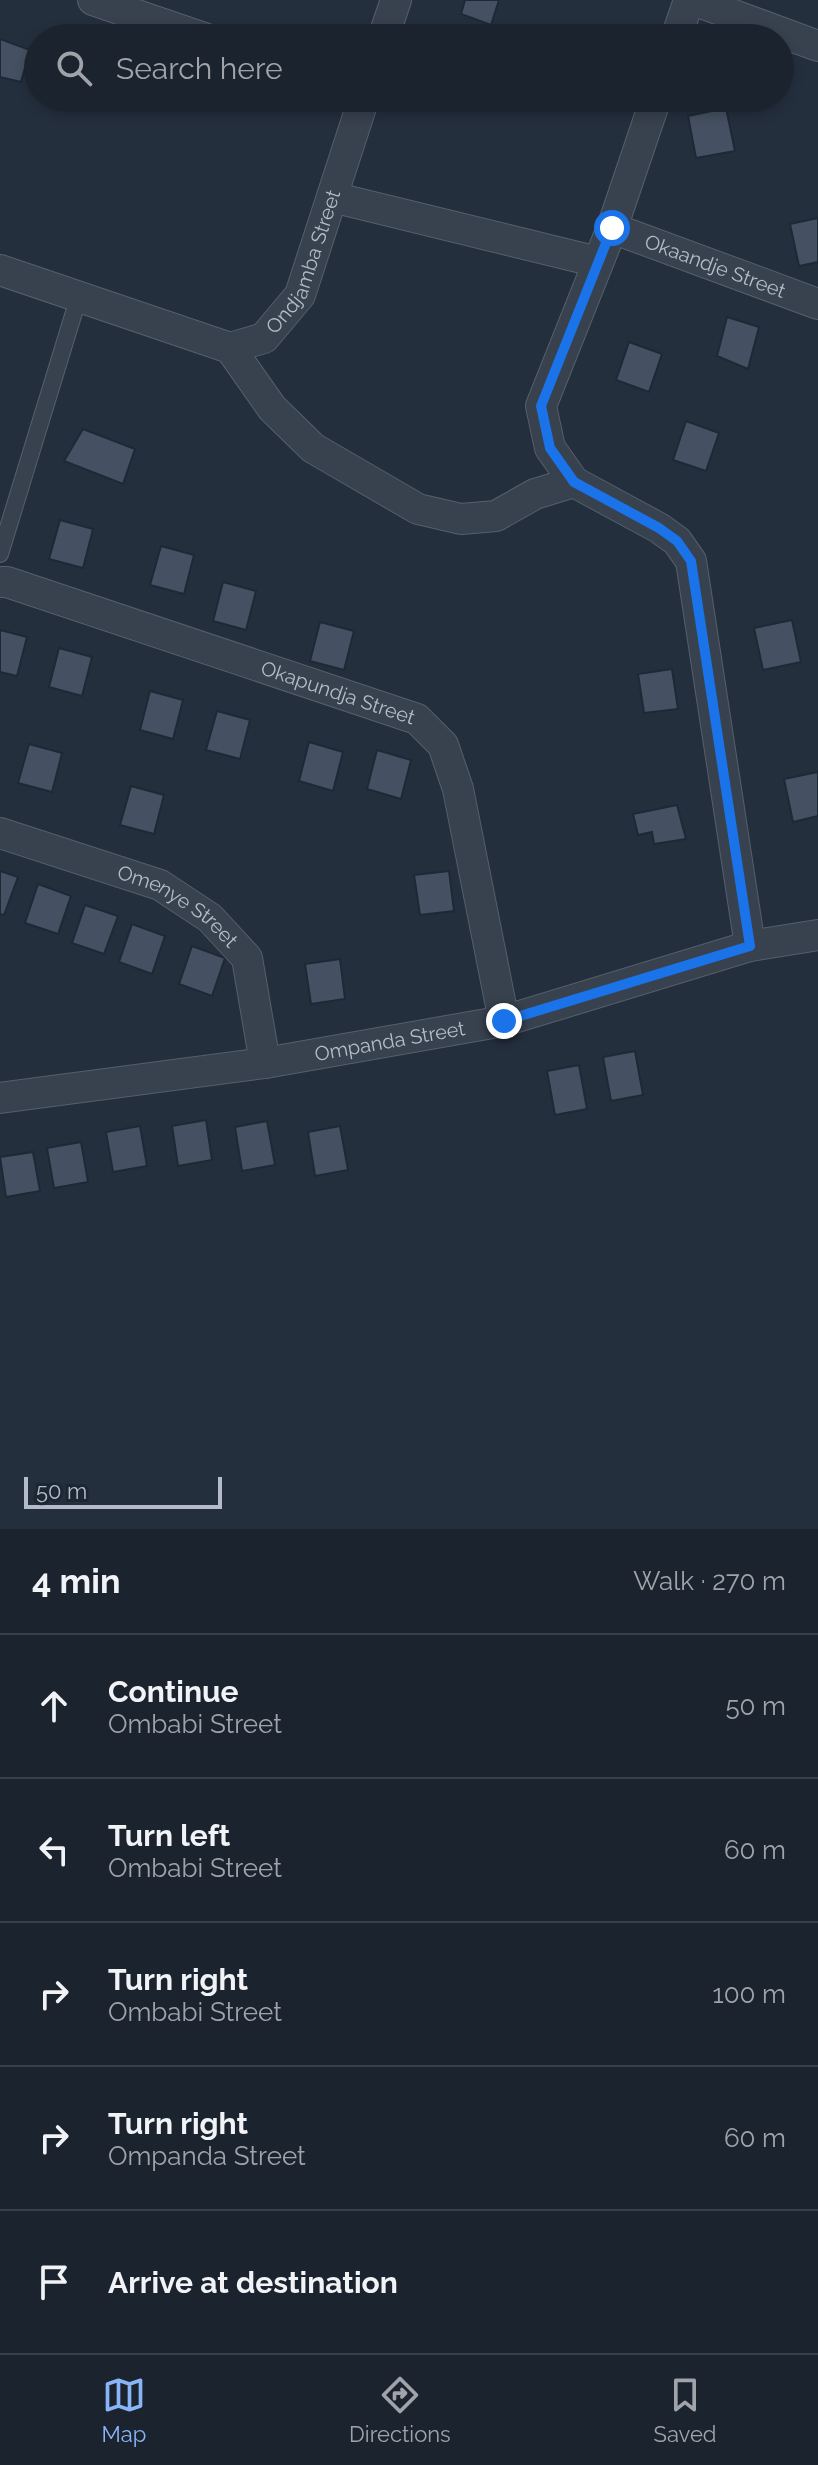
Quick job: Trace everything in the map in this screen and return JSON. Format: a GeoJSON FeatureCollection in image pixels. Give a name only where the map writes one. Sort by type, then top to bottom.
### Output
{"type":"FeatureCollection","features":[{"type":"Feature","properties":{"kind":"street"},"geometry":{"type":"LineString","coordinates":[[93,0],[163,24]]}},
{"type":"Feature","properties":{"kind":"street"},"geometry":{"type":"LineString","coordinates":[[388,24],[396,0]]}},
{"type":"Feature","properties":{"kind":"street"},"geometry":{"type":"LineString","coordinates":[[682,24],[691,0],[757,24]]}},
{"type":"Feature","properties":{"kind":"street"},"geometry":{"type":"LineString","coordinates":[[794,37],[818,46]]}},
{"type":"Feature","properties":{"kind":"street","name":"Ondjamba Street"},"geometry":{"type":"LineString","coordinates":[[230,348],[264,338],[300,295],[359,112]]}},
{"type":"Feature","properties":{"kind":"street"},"geometry":{"type":"LineString","coordinates":[[651,112],[612,228],[541,406],[550,448],[574,482],[659,528],[677,541],[691,561],[750,946]]}},
{"type":"Feature","properties":{"kind":"street"},"geometry":{"type":"LineString","coordinates":[[332,197],[598,262]]}},
{"type":"Feature","properties":{"kind":"street","name":"Okaandje Street"},"geometry":{"type":"LineString","coordinates":[[612,228],[818,304]]}},
{"type":"Feature","properties":{"kind":"street"},"geometry":{"type":"LineString","coordinates":[[0,270],[230,348],[272,408],[313,448],[418,509],[461,519],[496,516],[535,494],[574,482]]}},
{"type":"Feature","properties":{"kind":"street","name":"Okapundja Street"},"geometry":{"type":"LineString","coordinates":[[0,582],[417,719],[443,745],[458,789],[504,1021]]}},
{"type":"Feature","properties":{"kind":"street","name":"Omenye Street"},"geometry":{"type":"LineString","coordinates":[[0,833],[160,885],[210,918],[247,958],[265,1063]]}},
{"type":"Feature","properties":{"kind":"street","name":"Ompanda Street"},"geometry":{"type":"LineString","coordinates":[[0,1098],[265,1063],[504,1021],[750,946],[818,935]]}},
{"type":"Feature","properties":{"kind":"lane"},"geometry":{"type":"LineString","coordinates":[[0,554],[79,296]]}},
{"type":"Feature","properties":{"kind":"building"},"geometry":{"type":"Polygon","coordinates":[[[465,0],[499,0],[491,24],[461,14],[465,0]]]}},
{"type":"Feature","properties":{"kind":"building"},"geometry":{"type":"Polygon","coordinates":[[[0,39],[24,48],[24,71],[21,82],[0,77],[0,39]]]}},
{"type":"Feature","properties":{"kind":"building"},"geometry":{"type":"Polygon","coordinates":[[[727,112],[735,151],[696,158],[688,116],[727,112]]]}},
{"type":"Feature","properties":{"kind":"building"},"geometry":{"type":"Polygon","coordinates":[[[818,218],[818,262],[799,266],[790,224],[818,218]]]}},
{"type":"Feature","properties":{"kind":"building"},"geometry":{"type":"Polygon","coordinates":[[[727,317],[759,327],[748,369],[717,356],[727,317]]]}},
{"type":"Feature","properties":{"kind":"building"},"geometry":{"type":"Polygon","coordinates":[[[629,342],[662,354],[649,392],[616,380],[629,342]]]}},
{"type":"Feature","properties":{"kind":"building"},"geometry":{"type":"Polygon","coordinates":[[[686,421],[719,433],[706,471],[673,460],[686,421]]]}},
{"type":"Feature","properties":{"kind":"building"},"geometry":{"type":"Polygon","coordinates":[[[83,429],[135,449],[123,484],[64,461],[83,429]]]}},
{"type":"Feature","properties":{"kind":"building"},"geometry":{"type":"Polygon","coordinates":[[[60,520],[93,529],[83,568],[49,559],[60,520]]]}},
{"type":"Feature","properties":{"kind":"building"},"geometry":{"type":"Polygon","coordinates":[[[161,546],[194,555],[184,594],[150,585],[161,546]]]}},
{"type":"Feature","properties":{"kind":"building"},"geometry":{"type":"Polygon","coordinates":[[[223,582],[256,591],[246,630],[213,621],[223,582]]]}},
{"type":"Feature","properties":{"kind":"building"},"geometry":{"type":"Polygon","coordinates":[[[792,620],[801,662],[763,670],[754,628],[792,620]]]}},
{"type":"Feature","properties":{"kind":"building"},"geometry":{"type":"Polygon","coordinates":[[[320,622],[354,631],[344,670],[310,661],[320,622]]]}},
{"type":"Feature","properties":{"kind":"building"},"geometry":{"type":"Polygon","coordinates":[[[0,630],[27,637],[17,676],[0,672],[0,630]]]}},
{"type":"Feature","properties":{"kind":"building"},"geometry":{"type":"Polygon","coordinates":[[[59,648],[92,657],[82,696],[49,687],[59,648]]]}},
{"type":"Feature","properties":{"kind":"building"},"geometry":{"type":"Polygon","coordinates":[[[672,669],[678,709],[644,713],[638,674],[672,669]]]}},
{"type":"Feature","properties":{"kind":"building"},"geometry":{"type":"Polygon","coordinates":[[[150,691],[183,700],[173,739],[140,730],[150,691]]]}},
{"type":"Feature","properties":{"kind":"building"},"geometry":{"type":"Polygon","coordinates":[[[217,711],[250,720],[240,759],[206,750],[217,711]]]}},
{"type":"Feature","properties":{"kind":"building"},"geometry":{"type":"Polygon","coordinates":[[[309,742],[343,752],[333,791],[299,781],[309,742]]]}},
{"type":"Feature","properties":{"kind":"building"},"geometry":{"type":"Polygon","coordinates":[[[29,744],[62,753],[52,792],[18,783],[29,744]]]}},
{"type":"Feature","properties":{"kind":"building"},"geometry":{"type":"Polygon","coordinates":[[[377,750],[411,760],[401,799],[367,789],[377,750]]]}},
{"type":"Feature","properties":{"kind":"building"},"geometry":{"type":"Polygon","coordinates":[[[818,772],[818,816],[793,822],[784,779],[818,772]]]}},
{"type":"Feature","properties":{"kind":"building"},"geometry":{"type":"Polygon","coordinates":[[[131,786],[164,795],[154,834],[120,825],[131,786]]]}},
{"type":"Feature","properties":{"kind":"building"},"geometry":{"type":"Polygon","coordinates":[[[677,805],[686,839],[654,844],[652,832],[638,835],[633,814],[677,805]]]}},
{"type":"Feature","properties":{"kind":"building"},"geometry":{"type":"Polygon","coordinates":[[[0,871],[18,877],[4,915],[0,914],[0,871]]]}},
{"type":"Feature","properties":{"kind":"building"},"geometry":{"type":"Polygon","coordinates":[[[449,871],[454,911],[420,915],[414,875],[449,871]]]}},
{"type":"Feature","properties":{"kind":"building"},"geometry":{"type":"Polygon","coordinates":[[[38,884],[71,896],[58,934],[25,923],[38,884]]]}},
{"type":"Feature","properties":{"kind":"building"},"geometry":{"type":"Polygon","coordinates":[[[85,905],[118,916],[104,954],[72,943],[85,905]]]}},
{"type":"Feature","properties":{"kind":"building"},"geometry":{"type":"Polygon","coordinates":[[[132,924],[165,936],[152,974],[119,962],[132,924]]]}},
{"type":"Feature","properties":{"kind":"building"},"geometry":{"type":"Polygon","coordinates":[[[192,946],[225,958],[212,996],[179,984],[192,946]]]}},
{"type":"Feature","properties":{"kind":"building"},"geometry":{"type":"Polygon","coordinates":[[[340,959],[345,999],[311,1004],[305,964],[340,959]]]}},
{"type":"Feature","properties":{"kind":"building"},"geometry":{"type":"Polygon","coordinates":[[[635,1051],[643,1095],[611,1101],[603,1057],[635,1051]]]}},
{"type":"Feature","properties":{"kind":"building"},"geometry":{"type":"Polygon","coordinates":[[[579,1065],[587,1109],[555,1115],[547,1071],[579,1065]]]}},
{"type":"Feature","properties":{"kind":"building"},"geometry":{"type":"Polygon","coordinates":[[[206,1120],[212,1160],[178,1166],[172,1126],[206,1120]]]}},
{"type":"Feature","properties":{"kind":"building"},"geometry":{"type":"Polygon","coordinates":[[[267,1121],[275,1165],[242,1171],[235,1127],[267,1121]]]}},
{"type":"Feature","properties":{"kind":"building"},"geometry":{"type":"Polygon","coordinates":[[[140,1126],[147,1166],[113,1172],[106,1132],[140,1126]]]}},
{"type":"Feature","properties":{"kind":"building"},"geometry":{"type":"Polygon","coordinates":[[[340,1126],[348,1170],[315,1176],[308,1132],[340,1126]]]}},
{"type":"Feature","properties":{"kind":"building"},"geometry":{"type":"Polygon","coordinates":[[[81,1142],[88,1182],[54,1188],[47,1148],[81,1142]]]}},
{"type":"Feature","properties":{"kind":"building"},"geometry":{"type":"Polygon","coordinates":[[[33,1152],[40,1191],[6,1197],[0,1157],[33,1152]]]}},
{"type":"Feature","properties":{"kind":"route"},"geometry":{"type":"LineString","coordinates":[[504,1021],[750,946],[691,561],[677,541],[659,528],[574,482],[550,448],[541,406],[612,228]]}}]}
